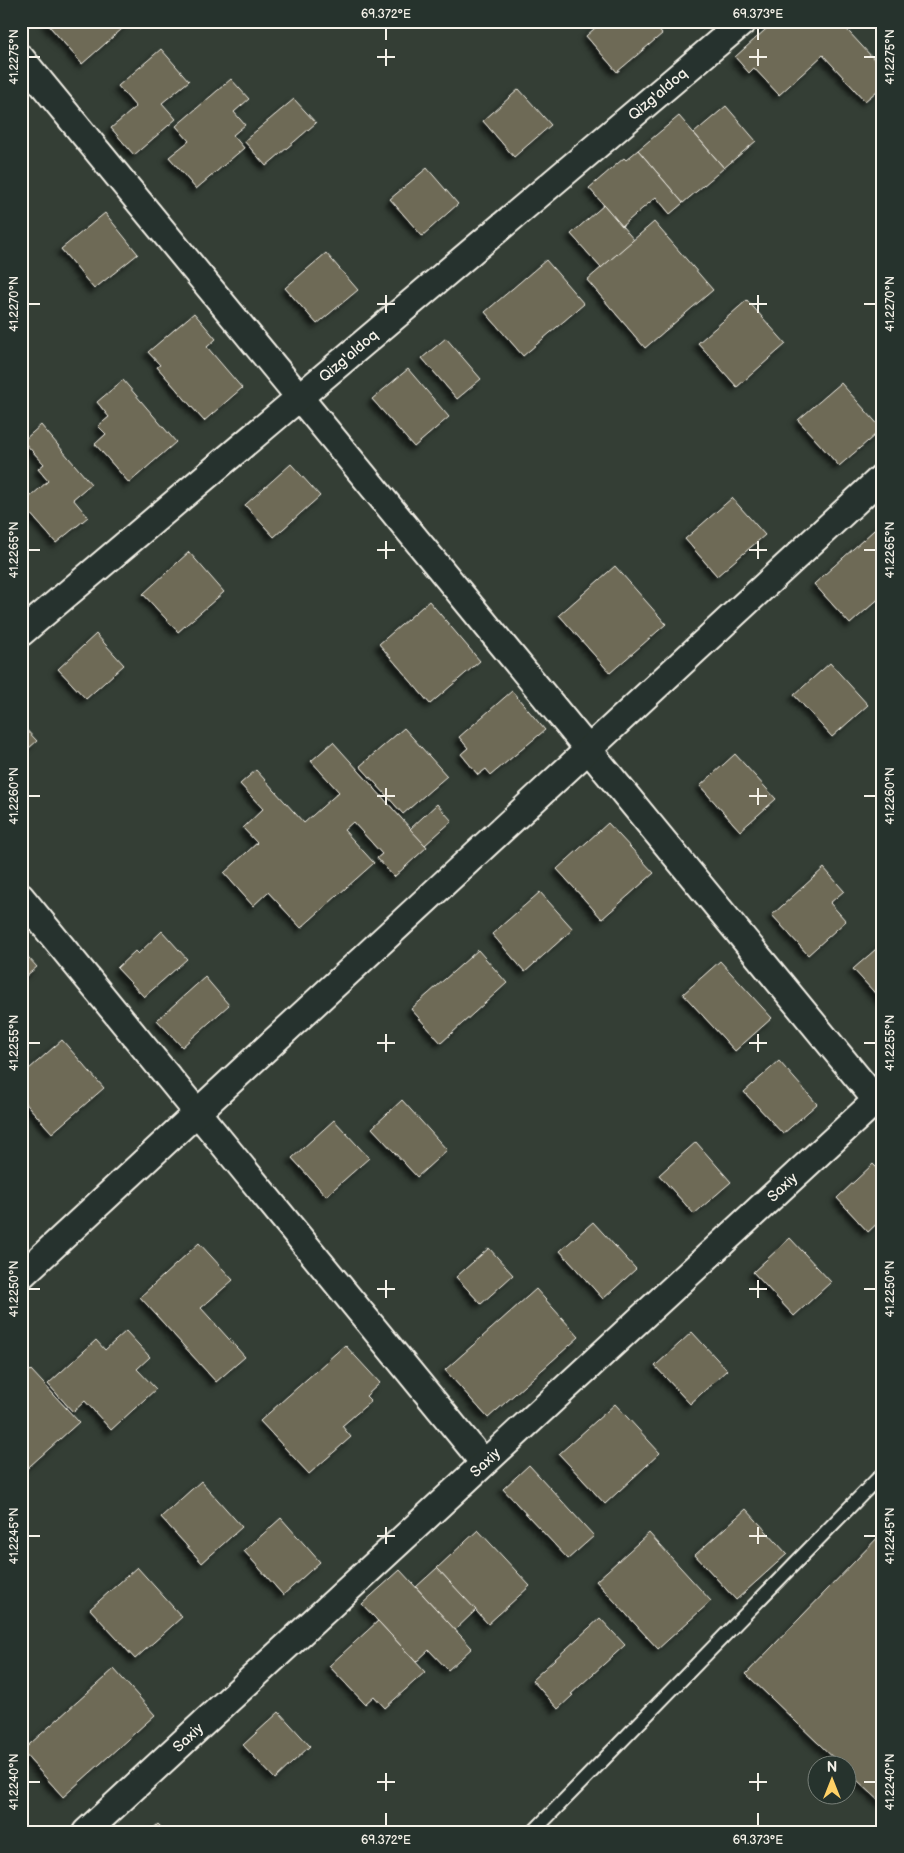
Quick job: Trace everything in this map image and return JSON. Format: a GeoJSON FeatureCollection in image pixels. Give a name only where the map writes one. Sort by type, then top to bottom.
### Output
{"type":"FeatureCollection","features":[{"type":"Feature","properties":{"kind":"street","name":"Qizg'aldoq"},"geometry":{"type":"LineString","coordinates":[[21,633],[744,21]]}},
{"type":"Feature","properties":{"kind":"street"},"geometry":{"type":"LineString","coordinates":[[21,58],[588,749],[880,1097]]}},
{"type":"Feature","properties":{"kind":"street"},"geometry":{"type":"LineString","coordinates":[[21,1276],[883,476]]}},
{"type":"Feature","properties":{"kind":"street"},"geometry":{"type":"LineString","coordinates":[[21,897],[484,1463]]}},
{"type":"Feature","properties":{"kind":"street","name":"Saxiy"},"geometry":{"type":"LineString","coordinates":[[86,1832],[880,1097]]}},
{"type":"Feature","properties":{"kind":"lane"},"geometry":{"type":"LineString","coordinates":[[533,1832],[883,1474]]}},
{"type":"Feature","properties":{"kind":"building"},"geometry":{"type":"Polygon","coordinates":[[[45,21],[129,21],[130,22],[82,64],[45,21]]]}},
{"type":"Feature","properties":{"kind":"building"},"geometry":{"type":"Polygon","coordinates":[[[603,21],[651,21],[662,34],[617,72],[586,36],[603,21]]]}},
{"type":"Feature","properties":{"kind":"building"},"geometry":{"type":"Polygon","coordinates":[[[775,21],[839,21],[883,69],[883,86],[865,101],[823,55],[779,95],[754,68],[749,73],[735,57],[775,21]]]}},
{"type":"Feature","properties":{"kind":"building"},"geometry":{"type":"Polygon","coordinates":[[[161,49],[189,81],[162,103],[176,119],[134,155],[111,128],[136,107],[118,86],[161,49]]]}},
{"type":"Feature","properties":{"kind":"building"},"geometry":{"type":"Polygon","coordinates":[[[231,79],[249,99],[234,112],[245,125],[233,135],[244,148],[196,189],[169,157],[189,141],[176,126],[231,79]]]}},
{"type":"Feature","properties":{"kind":"building"},"geometry":{"type":"Polygon","coordinates":[[[519,89],[551,125],[514,157],[483,121],[519,89]]]}},
{"type":"Feature","properties":{"kind":"building"},"geometry":{"type":"Polygon","coordinates":[[[294,99],[316,123],[266,166],[244,141],[294,99]]]}},
{"type":"Feature","properties":{"kind":"building"},"geometry":{"type":"Polygon","coordinates":[[[726,106],[756,141],[724,168],[694,133],[726,106]]]}},
{"type":"Feature","properties":{"kind":"building"},"geometry":{"type":"Polygon","coordinates":[[[679,116],[724,168],[683,203],[638,150],[679,116]]]}},
{"type":"Feature","properties":{"kind":"building"},"geometry":{"type":"Polygon","coordinates":[[[638,150],[683,203],[670,214],[656,197],[622,226],[589,188],[624,158],[626,160],[638,150]]]}},
{"type":"Feature","properties":{"kind":"building"},"geometry":{"type":"Polygon","coordinates":[[[427,168],[458,204],[422,236],[390,199],[427,168]]]}},
{"type":"Feature","properties":{"kind":"building"},"geometry":{"type":"Polygon","coordinates":[[[604,205],[634,240],[601,268],[571,234],[604,205]]]}},
{"type":"Feature","properties":{"kind":"building"},"geometry":{"type":"Polygon","coordinates":[[[105,213],[138,254],[94,289],[61,249],[105,213]]]}},
{"type":"Feature","properties":{"kind":"building"},"geometry":{"type":"Polygon","coordinates":[[[654,222],[713,290],[645,348],[587,280],[654,222]]]}},
{"type":"Feature","properties":{"kind":"building"},"geometry":{"type":"Polygon","coordinates":[[[326,253],[358,290],[317,324],[285,288],[326,253]]]}},
{"type":"Feature","properties":{"kind":"building"},"geometry":{"type":"Polygon","coordinates":[[[546,260],[584,304],[523,356],[485,312],[546,260]]]}},
{"type":"Feature","properties":{"kind":"building"},"geometry":{"type":"Polygon","coordinates":[[[747,300],[786,344],[737,387],[698,343],[747,300]]]}},
{"type":"Feature","properties":{"kind":"building"},"geometry":{"type":"Polygon","coordinates":[[[194,313],[216,339],[207,347],[242,388],[204,421],[157,367],[160,365],[148,352],[194,313]]]}},
{"type":"Feature","properties":{"kind":"building"},"geometry":{"type":"Polygon","coordinates":[[[446,338],[481,379],[457,399],[422,358],[446,338]]]}},
{"type":"Feature","properties":{"kind":"building"},"geometry":{"type":"Polygon","coordinates":[[[408,369],[449,417],[414,447],[372,399],[408,369]]]}},
{"type":"Feature","properties":{"kind":"building"},"geometry":{"type":"Polygon","coordinates":[[[123,380],[176,442],[129,483],[95,444],[106,434],[98,426],[109,417],[97,402],[123,380]]]}},
{"type":"Feature","properties":{"kind":"building"},"geometry":{"type":"Polygon","coordinates":[[[841,383],[882,429],[839,466],[798,420],[841,383]]]}},
{"type":"Feature","properties":{"kind":"building"},"geometry":{"type":"Polygon","coordinates":[[[41,425],[91,484],[73,499],[88,517],[56,543],[22,504],[48,481],[38,469],[44,464],[23,441],[41,425]]]}},
{"type":"Feature","properties":{"kind":"building"},"geometry":{"type":"Polygon","coordinates":[[[291,464],[320,496],[274,537],[245,505],[291,464]]]}},
{"type":"Feature","properties":{"kind":"building"},"geometry":{"type":"Polygon","coordinates":[[[732,498],[765,535],[717,576],[685,539],[732,498]]]}},
{"type":"Feature","properties":{"kind":"building"},"geometry":{"type":"Polygon","coordinates":[[[883,522],[883,595],[850,624],[814,584],[883,522]]]}},
{"type":"Feature","properties":{"kind":"building"},"geometry":{"type":"Polygon","coordinates":[[[189,552],[224,592],[178,632],[143,594],[189,552]]]}},
{"type":"Feature","properties":{"kind":"building"},"geometry":{"type":"Polygon","coordinates":[[[615,566],[666,624],[610,673],[559,615],[615,566]]]}},
{"type":"Feature","properties":{"kind":"building"},"geometry":{"type":"Polygon","coordinates":[[[429,601],[480,661],[430,704],[379,644],[429,601]]]}},
{"type":"Feature","properties":{"kind":"building"},"geometry":{"type":"Polygon","coordinates":[[[96,634],[124,665],[86,699],[58,669],[96,634]]]}},
{"type":"Feature","properties":{"kind":"building"},"geometry":{"type":"Polygon","coordinates":[[[830,663],[868,705],[832,737],[794,695],[830,663]]]}},
{"type":"Feature","properties":{"kind":"building"},"geometry":{"type":"Polygon","coordinates":[[[512,691],[545,730],[491,775],[486,769],[478,775],[461,754],[468,748],[459,737],[512,691]]]}},
{"type":"Feature","properties":{"kind":"building"},"geometry":{"type":"Polygon","coordinates":[[[21,724],[37,741],[21,755],[21,724]]]}},
{"type":"Feature","properties":{"kind":"building"},"geometry":{"type":"Polygon","coordinates":[[[404,728],[447,776],[403,814],[360,766],[404,728]]]}},
{"type":"Feature","properties":{"kind":"building"},"geometry":{"type":"Polygon","coordinates":[[[333,742],[427,847],[394,877],[377,858],[382,854],[353,822],[344,830],[374,863],[301,928],[268,892],[253,906],[224,873],[257,843],[243,828],[263,809],[240,784],[256,770],[304,823],[339,792],[311,761],[333,742]]]}},
{"type":"Feature","properties":{"kind":"building"},"geometry":{"type":"Polygon","coordinates":[[[735,754],[776,799],[740,831],[700,786],[735,754]]]}},
{"type":"Feature","properties":{"kind":"building"},"geometry":{"type":"Polygon","coordinates":[[[437,804],[452,821],[425,845],[410,829],[437,804]]]}},
{"type":"Feature","properties":{"kind":"building"},"geometry":{"type":"Polygon","coordinates":[[[608,823],[654,873],[602,919],[557,869],[608,823]]]}},
{"type":"Feature","properties":{"kind":"building"},"geometry":{"type":"Polygon","coordinates":[[[824,868],[844,891],[830,903],[846,921],[808,955],[772,915],[824,868]]]}},
{"type":"Feature","properties":{"kind":"building"},"geometry":{"type":"Polygon","coordinates":[[[540,892],[573,929],[525,972],[492,934],[540,892]]]}},
{"type":"Feature","properties":{"kind":"building"},"geometry":{"type":"Polygon","coordinates":[[[162,931],[187,959],[144,997],[117,968],[135,951],[138,954],[162,931]]]}},
{"type":"Feature","properties":{"kind":"building"},"geometry":{"type":"Polygon","coordinates":[[[883,943],[883,1002],[853,969],[883,943]]]}},
{"type":"Feature","properties":{"kind":"building"},"geometry":{"type":"Polygon","coordinates":[[[21,949],[37,967],[21,980],[21,949]]]}},
{"type":"Feature","properties":{"kind":"building"},"geometry":{"type":"Polygon","coordinates":[[[478,950],[507,983],[441,1043],[411,1009],[478,950]]]}},
{"type":"Feature","properties":{"kind":"building"},"geometry":{"type":"Polygon","coordinates":[[[720,961],[772,1018],[735,1051],[683,994],[720,961]]]}},
{"type":"Feature","properties":{"kind":"building"},"geometry":{"type":"Polygon","coordinates":[[[205,977],[229,1005],[182,1047],[157,1020],[205,977]]]}},
{"type":"Feature","properties":{"kind":"building"},"geometry":{"type":"Polygon","coordinates":[[[62,1040],[104,1088],[52,1133],[21,1098],[21,1076],[62,1040]]]}},
{"type":"Feature","properties":{"kind":"building"},"geometry":{"type":"Polygon","coordinates":[[[779,1061],[817,1104],[783,1134],[744,1092],[779,1061]]]}},
{"type":"Feature","properties":{"kind":"building"},"geometry":{"type":"Polygon","coordinates":[[[402,1100],[447,1150],[417,1177],[372,1128],[402,1100]]]}},
{"type":"Feature","properties":{"kind":"building"},"geometry":{"type":"Polygon","coordinates":[[[334,1120],[369,1158],[326,1196],[292,1158],[334,1120]]]}},
{"type":"Feature","properties":{"kind":"building"},"geometry":{"type":"Polygon","coordinates":[[[696,1142],[731,1182],[694,1214],[659,1175],[696,1142]]]}},
{"type":"Feature","properties":{"kind":"building"},"geometry":{"type":"Polygon","coordinates":[[[873,1164],[883,1174],[883,1218],[868,1232],[837,1198],[873,1164]]]}},
{"type":"Feature","properties":{"kind":"building"},"geometry":{"type":"Polygon","coordinates":[[[21,1179],[26,1185],[21,1189],[21,1179]]]}},
{"type":"Feature","properties":{"kind":"building"},"geometry":{"type":"Polygon","coordinates":[[[593,1222],[636,1269],[603,1299],[560,1251],[593,1222]]]}},
{"type":"Feature","properties":{"kind":"building"},"geometry":{"type":"Polygon","coordinates":[[[790,1238],[831,1282],[794,1316],[753,1272],[790,1238]]]}},
{"type":"Feature","properties":{"kind":"building"},"geometry":{"type":"Polygon","coordinates":[[[199,1243],[233,1280],[201,1308],[245,1357],[216,1382],[140,1297],[199,1243]]]}},
{"type":"Feature","properties":{"kind":"building"},"geometry":{"type":"Polygon","coordinates":[[[489,1248],[513,1275],[481,1304],[456,1277],[489,1248]]]}},
{"type":"Feature","properties":{"kind":"building"},"geometry":{"type":"Polygon","coordinates":[[[536,1289],[579,1337],[488,1418],[445,1370],[536,1289]]]}},
{"type":"Feature","properties":{"kind":"building"},"geometry":{"type":"Polygon","coordinates":[[[126,1331],[150,1357],[137,1369],[156,1389],[111,1430],[85,1401],[73,1412],[48,1384],[96,1340],[105,1350],[126,1331]]]}},
{"type":"Feature","properties":{"kind":"building"},"geometry":{"type":"Polygon","coordinates":[[[692,1332],[727,1370],[690,1404],[655,1366],[692,1332]]]}},
{"type":"Feature","properties":{"kind":"building"},"geometry":{"type":"Polygon","coordinates":[[[345,1345],[380,1383],[366,1396],[371,1401],[342,1426],[351,1437],[309,1474],[260,1421],[345,1345]]]}},
{"type":"Feature","properties":{"kind":"building"},"geometry":{"type":"Polygon","coordinates":[[[31,1370],[79,1422],[21,1474],[21,1379],[31,1370]]]}},
{"type":"Feature","properties":{"kind":"building"},"geometry":{"type":"Polygon","coordinates":[[[615,1404],[660,1453],[605,1504],[559,1454],[615,1404]]]}},
{"type":"Feature","properties":{"kind":"building"},"geometry":{"type":"Polygon","coordinates":[[[529,1465],[594,1536],[568,1559],[503,1489],[529,1465]]]}},
{"type":"Feature","properties":{"kind":"building"},"geometry":{"type":"Polygon","coordinates":[[[201,1481],[242,1527],[202,1563],[161,1517],[201,1481]]]}},
{"type":"Feature","properties":{"kind":"building"},"geometry":{"type":"Polygon","coordinates":[[[746,1509],[787,1554],[736,1600],[695,1555],[746,1509]]]}},
{"type":"Feature","properties":{"kind":"building"},"geometry":{"type":"Polygon","coordinates":[[[281,1518],[320,1562],[283,1595],[244,1551],[281,1518]]]}},
{"type":"Feature","properties":{"kind":"building"},"geometry":{"type":"Polygon","coordinates":[[[478,1530],[530,1586],[488,1624],[437,1568],[478,1530]]]}},
{"type":"Feature","properties":{"kind":"building"},"geometry":{"type":"Polygon","coordinates":[[[883,1532],[883,1804],[856,1779],[856,1756],[832,1756],[746,1674],[883,1532]]]}},
{"type":"Feature","properties":{"kind":"building"},"geometry":{"type":"Polygon","coordinates":[[[649,1533],[711,1601],[658,1649],[596,1581],[649,1533]]]}},
{"type":"Feature","properties":{"kind":"building"},"geometry":{"type":"Polygon","coordinates":[[[137,1567],[182,1617],[135,1659],[90,1609],[137,1567]]]}},
{"type":"Feature","properties":{"kind":"building"},"geometry":{"type":"Polygon","coordinates":[[[437,1568],[476,1610],[455,1630],[416,1587],[437,1568]]]}},
{"type":"Feature","properties":{"kind":"building"},"geometry":{"type":"Polygon","coordinates":[[[400,1570],[472,1648],[448,1670],[429,1650],[416,1662],[362,1604],[400,1570]]]}},
{"type":"Feature","properties":{"kind":"building"},"geometry":{"type":"Polygon","coordinates":[[[600,1618],[625,1645],[571,1694],[573,1695],[558,1709],[532,1680],[600,1618]]]}},
{"type":"Feature","properties":{"kind":"building"},"geometry":{"type":"Polygon","coordinates":[[[378,1621],[425,1672],[385,1708],[374,1696],[365,1704],[329,1666],[378,1621]]]}},
{"type":"Feature","properties":{"kind":"building"},"geometry":{"type":"Polygon","coordinates":[[[114,1669],[155,1715],[63,1797],[22,1751],[114,1669]]]}},
{"type":"Feature","properties":{"kind":"building"},"geometry":{"type":"Polygon","coordinates":[[[279,1712],[310,1746],[275,1779],[243,1745],[279,1712]]]}},
{"type":"Feature","properties":{"kind":"building"},"geometry":{"type":"Polygon","coordinates":[[[158,1824],[166,1832],[149,1832],[158,1824]]]}}]}
